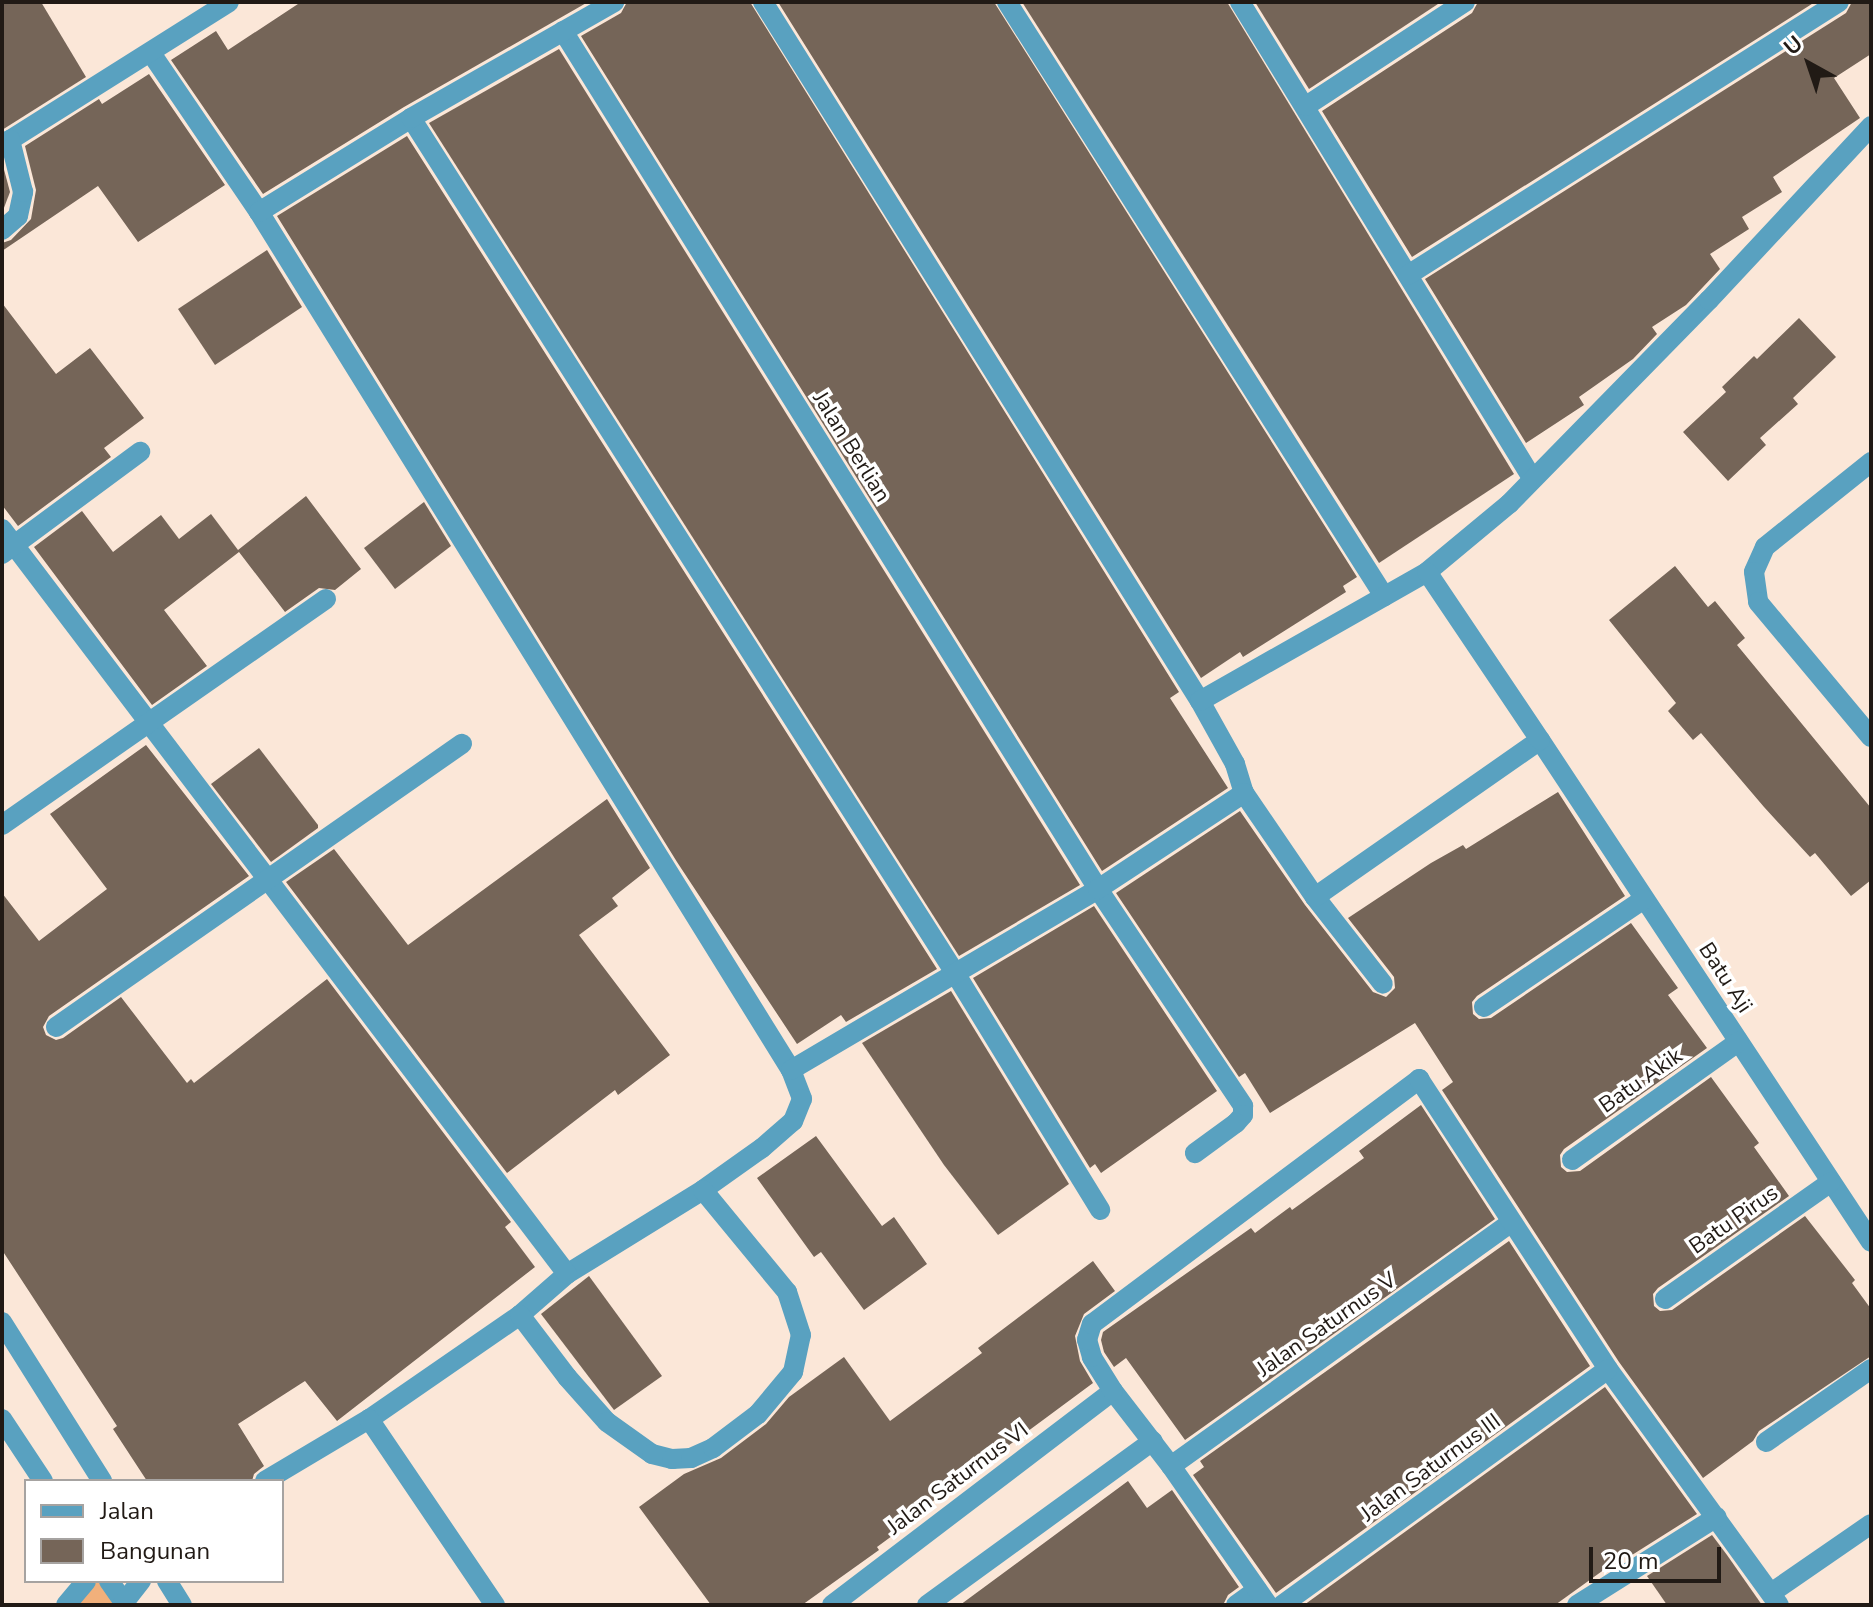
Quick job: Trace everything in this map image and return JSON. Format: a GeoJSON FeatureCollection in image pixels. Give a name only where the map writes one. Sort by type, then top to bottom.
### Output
{"type":"FeatureCollection","features":[{"type":"Feature","properties":{"kind":"street"},"geometry":{"type":"LineString","coordinates":[[2,230],[18,216],[23,192],[6,142],[229,2]]}},
{"type":"Feature","properties":{"kind":"street"},"geometry":{"type":"LineString","coordinates":[[259,212],[411,118],[614,2]]}},
{"type":"Feature","properties":{"kind":"street"},"geometry":{"type":"LineString","coordinates":[[763,2],[1200,701],[1235,764],[1244,793],[1315,897],[1383,984]]}},
{"type":"Feature","properties":{"kind":"street"},"geometry":{"type":"LineString","coordinates":[[1007,2],[1384,596]]}},
{"type":"Feature","properties":{"kind":"street"},"geometry":{"type":"LineString","coordinates":[[1240,2],[1532,478]]}},
{"type":"Feature","properties":{"kind":"street"},"geometry":{"type":"LineString","coordinates":[[1306,106],[1465,2]]}},
{"type":"Feature","properties":{"kind":"street"},"geometry":{"type":"LineString","coordinates":[[1408,275],[1839,2]]}},
{"type":"Feature","properties":{"kind":"street","name":"Jalan Berlian"},"geometry":{"type":"LineString","coordinates":[[563,31],[1098,889],[1243,1106],[1243,1115],[1236,1123],[1195,1153]]}},
{"type":"Feature","properties":{"kind":"street"},"geometry":{"type":"LineString","coordinates":[[151,53],[259,212],[791,1070],[802,1099],[793,1121],[703,1190],[567,1274],[520,1315],[369,1419],[268,1479]]}},
{"type":"Feature","properties":{"kind":"street"},"geometry":{"type":"LineString","coordinates":[[411,118],[955,973],[1100,1210]]}},
{"type":"Feature","properties":{"kind":"street"},"geometry":{"type":"LineString","coordinates":[[1200,701],[1427,572],[1509,504],[1709,300],[1871,126]]}},
{"type":"Feature","properties":{"kind":"street"},"geometry":{"type":"LineString","coordinates":[[140,452],[6,543],[567,1274]]}},
{"type":"Feature","properties":{"kind":"street"},"geometry":{"type":"LineString","coordinates":[[1871,462],[1765,547],[1754,572],[1758,602],[1871,737]]}},
{"type":"Feature","properties":{"kind":"street","name":"Batu Aji"},"geometry":{"type":"LineString","coordinates":[[1427,572],[1871,1242]]}},
{"type":"Feature","properties":{"kind":"street"},"geometry":{"type":"LineString","coordinates":[[2,825],[326,599]]}},
{"type":"Feature","properties":{"kind":"street"},"geometry":{"type":"LineString","coordinates":[[1315,897],[1540,740]]}},
{"type":"Feature","properties":{"kind":"street"},"geometry":{"type":"LineString","coordinates":[[56,1027],[462,744]]}},
{"type":"Feature","properties":{"kind":"street"},"geometry":{"type":"LineString","coordinates":[[791,1070],[1098,889],[1244,793]]}},
{"type":"Feature","properties":{"kind":"street"},"geometry":{"type":"LineString","coordinates":[[1484,1007],[1644,899]]}},
{"type":"Feature","properties":{"kind":"street","name":"Batu Akik"},"geometry":{"type":"LineString","coordinates":[[1572,1160],[1738,1042]]}},
{"type":"Feature","properties":{"kind":"street"},"geometry":{"type":"LineString","coordinates":[[1236,1605],[1262,1597],[1153,1441],[1113,1391],[1092,1357],[1087,1340],[1092,1324],[1419,1079],[1608,1369],[1775,1599],[1871,1524]]}},
{"type":"Feature","properties":{"kind":"street","name":"Batu Pirus"},"geometry":{"type":"LineString","coordinates":[[1665,1299],[1831,1182]]}},
{"type":"Feature","properties":{"kind":"street"},"geometry":{"type":"LineString","coordinates":[[520,1315],[567,1377],[607,1422],[652,1454],[672,1459],[691,1458],[713,1448],[758,1414],[793,1372],[801,1335],[787,1292],[703,1190]]}},
{"type":"Feature","properties":{"kind":"street","name":"Jalan Saturnus V"},"geometry":{"type":"LineString","coordinates":[[1171,1466],[1511,1223]]}},
{"type":"Feature","properties":{"kind":"street"},"geometry":{"type":"LineString","coordinates":[[2,1322],[101,1479]]}},
{"type":"Feature","properties":{"kind":"street","name":"Jalan Saturnus III"},"geometry":{"type":"LineString","coordinates":[[1282,1605],[1608,1369]]}},
{"type":"Feature","properties":{"kind":"street"},"geometry":{"type":"LineString","coordinates":[[1766,1442],[1871,1369]]}},
{"type":"Feature","properties":{"kind":"street","name":"Jalan Saturnus VI"},"geometry":{"type":"LineString","coordinates":[[832,1605],[1113,1391]]}},
{"type":"Feature","properties":{"kind":"street"},"geometry":{"type":"LineString","coordinates":[[2,1419],[42,1479]]}},
{"type":"Feature","properties":{"kind":"street"},"geometry":{"type":"LineString","coordinates":[[369,1419],[495,1605]]}},
{"type":"Feature","properties":{"kind":"street"},"geometry":{"type":"LineString","coordinates":[[927,1605],[1153,1441]]}},
{"type":"Feature","properties":{"kind":"street"},"geometry":{"type":"LineString","coordinates":[[1577,1605],[1717,1517]]}},
{"type":"Feature","properties":{"kind":"street"},"geometry":{"type":"LineString","coordinates":[[66,1605],[84,1583]]}},
{"type":"Feature","properties":{"kind":"street"},"geometry":{"type":"LineString","coordinates":[[110,1583],[124,1604],[140,1583]]}},
{"type":"Feature","properties":{"kind":"street"},"geometry":{"type":"LineString","coordinates":[[168,1583],[182,1605]]}},
{"type":"Feature","properties":{"kind":"shaded area"},"geometry":{"type":"Polygon","coordinates":[[[84,1583],[110,1583],[122,1605],[67,1605],[84,1583]]]}},
{"type":"Feature","properties":{"kind":"building"},"geometry":{"type":"Polygon","coordinates":[[[2,2],[41,2],[86,77],[2,130],[2,2]]]}},
{"type":"Feature","properties":{"kind":"building"},"geometry":{"type":"Polygon","coordinates":[[[301,2],[588,2],[404,107],[263,194],[171,60],[216,31],[228,50],[301,2]]]}},
{"type":"Feature","properties":{"kind":"building"},"geometry":{"type":"Polygon","coordinates":[[[627,2],[750,2],[1179,692],[1170,698],[1228,788],[1102,871],[581,36],[621,13],[627,2]]]}},
{"type":"Feature","properties":{"kind":"building"},"geometry":{"type":"Polygon","coordinates":[[[778,2],[994,2],[1357,577],[1343,586],[1346,592],[1243,657],[1240,652],[1201,678],[778,2]]]}},
{"type":"Feature","properties":{"kind":"building"},"geometry":{"type":"Polygon","coordinates":[[[1022,2],[1227,2],[1514,474],[1379,563],[1022,2]]]}},
{"type":"Feature","properties":{"kind":"building"},"geometry":{"type":"Polygon","coordinates":[[[1255,2],[1441,2],[1309,89],[1255,2]]]}},
{"type":"Feature","properties":{"kind":"building"},"geometry":{"type":"Polygon","coordinates":[[[1478,2],[1815,2],[1412,257],[1322,111],[1472,13],[1478,2]]]}},
{"type":"Feature","properties":{"kind":"building"},"geometry":{"type":"Polygon","coordinates":[[[1852,2],[1871,2],[1871,54],[1834,78],[1860,118],[1773,177],[1782,192],[1742,217],[1749,229],[1710,254],[1720,269],[1686,305],[1652,327],[1657,334],[1633,359],[1579,397],[1584,405],[1526,443],[1425,279],[1846,13],[1852,2]]]}},
{"type":"Feature","properties":{"kind":"building"},"geometry":{"type":"Polygon","coordinates":[[[559,49],[1080,885],[959,956],[429,123],[559,49]]]}},
{"type":"Feature","properties":{"kind":"building"},"geometry":{"type":"Polygon","coordinates":[[[149,74],[225,185],[138,242],[98,186],[2,251],[2,243],[11,240],[31,219],[36,190],[25,146],[99,99],[102,104],[149,74]]]}},
{"type":"Feature","properties":{"kind":"building"},"geometry":{"type":"Polygon","coordinates":[[[407,136],[937,969],[846,1022],[841,1015],[797,1044],[677,862],[277,216],[407,136]]]}},
{"type":"Feature","properties":{"kind":"building"},"geometry":{"type":"Polygon","coordinates":[[[2,162],[10,192],[2,213],[2,162]]]}},
{"type":"Feature","properties":{"kind":"building"},"geometry":{"type":"Polygon","coordinates":[[[267,250],[302,307],[215,365],[178,309],[267,250]]]}},
{"type":"Feature","properties":{"kind":"building"},"geometry":{"type":"Polygon","coordinates":[[[2,303],[56,374],[90,348],[144,418],[104,448],[111,457],[18,526],[2,505],[2,303]]]}},
{"type":"Feature","properties":{"kind":"building"},"geometry":{"type":"Polygon","coordinates":[[[1799,318],[1836,357],[1793,398],[1798,404],[1760,438],[1766,445],[1728,481],[1683,432],[1726,392],[1722,387],[1754,356],[1757,359],[1799,318]]]}},
{"type":"Feature","properties":{"kind":"building"},"geometry":{"type":"Polygon","coordinates":[[[306,496],[361,569],[335,590],[319,588],[285,612],[239,552],[164,610],[207,666],[152,705],[34,547],[82,511],[113,552],[161,515],[179,539],[211,514],[238,550],[306,496]]]}},
{"type":"Feature","properties":{"kind":"building"},"geometry":{"type":"Polygon","coordinates":[[[424,502],[451,546],[395,589],[364,548],[424,502]]]}},
{"type":"Feature","properties":{"kind":"building"},"geometry":{"type":"Polygon","coordinates":[[[1675,566],[1708,607],[1715,601],[1745,638],[1737,645],[1871,808],[1871,880],[1851,896],[1815,853],[1810,857],[1701,733],[1693,740],[1668,711],[1676,703],[1609,620],[1675,566]]]}},
{"type":"Feature","properties":{"kind":"building"},"geometry":{"type":"Polygon","coordinates":[[[146,745],[249,876],[49,1016],[43,1027],[46,1035],[56,1040],[63,1038],[121,997],[187,1083],[191,1079],[194,1083],[327,979],[511,1222],[505,1227],[535,1267],[337,1421],[305,1381],[238,1424],[264,1466],[253,1479],[146,1479],[113,1429],[117,1426],[2,1250],[2,893],[39,941],[107,889],[50,814],[146,745]]]}},
{"type":"Feature","properties":{"kind":"building"},"geometry":{"type":"Polygon","coordinates":[[[259,748],[318,825],[271,862],[211,784],[259,748]]]}},
{"type":"Feature","properties":{"kind":"building"},"geometry":{"type":"Polygon","coordinates":[[[1558,792],[1625,896],[1477,996],[1472,1002],[1473,1014],[1479,1019],[1491,1018],[1631,923],[1678,988],[1668,995],[1707,1048],[1564,1149],[1560,1155],[1561,1167],[1567,1172],[1580,1171],[1711,1077],[1759,1143],[1754,1147],[1789,1196],[1658,1288],[1653,1294],[1654,1306],[1660,1311],[1672,1310],[1805,1216],[1855,1280],[1852,1283],[1871,1309],[1871,1356],[1759,1431],[1753,1441],[1703,1478],[1619,1362],[1442,1090],[1453,1082],[1415,1023],[1270,1113],[1245,1073],[1239,1077],[1116,893],[1240,811],[1305,905],[1373,992],[1386,997],[1395,988],[1394,977],[1348,918],[1431,863],[1463,845],[1466,849],[1558,792]]]}},
{"type":"Feature","properties":{"kind":"building"},"geometry":{"type":"Polygon","coordinates":[[[607,799],[650,868],[612,898],[618,906],[579,935],[670,1055],[618,1095],[615,1090],[507,1173],[286,882],[334,849],[408,945],[607,799]]]}},
{"type":"Feature","properties":{"kind":"building"},"geometry":{"type":"Polygon","coordinates":[[[1094,906],[1217,1091],[1101,1173],[1095,1164],[1090,1168],[973,978],[1094,906]]]}},
{"type":"Feature","properties":{"kind":"building"},"geometry":{"type":"Polygon","coordinates":[[[951,991],[1069,1184],[998,1235],[944,1165],[862,1043],[951,991]]]}},
{"type":"Feature","properties":{"kind":"building"},"geometry":{"type":"Polygon","coordinates":[[[1421,1105],[1495,1219],[1185,1440],[1126,1358],[1114,1367],[1104,1352],[1103,1332],[1251,1228],[1255,1233],[1290,1207],[1292,1210],[1364,1158],[1359,1151],[1421,1105]]]}},
{"type":"Feature","properties":{"kind":"building"},"geometry":{"type":"Polygon","coordinates":[[[816,1136],[882,1226],[894,1217],[927,1264],[864,1310],[821,1252],[814,1257],[757,1178],[816,1136]]]}},
{"type":"Feature","properties":{"kind":"building"},"geometry":{"type":"Polygon","coordinates":[[[1509,1241],[1590,1366],[1276,1593],[1193,1475],[1204,1467],[1200,1461],[1509,1241]]]}},
{"type":"Feature","properties":{"kind":"building"},"geometry":{"type":"Polygon","coordinates":[[[1093,1261],[1115,1291],[1084,1314],[1075,1336],[1080,1361],[1093,1383],[913,1516],[915,1519],[877,1547],[879,1550],[802,1605],[711,1605],[639,1507],[684,1474],[721,1458],[766,1424],[789,1397],[844,1357],[890,1421],[982,1353],[978,1348],[1093,1261]]]}},
{"type":"Feature","properties":{"kind":"building"},"geometry":{"type":"Polygon","coordinates":[[[589,1276],[662,1376],[614,1410],[541,1314],[589,1276]]]}},
{"type":"Feature","properties":{"kind":"building"},"geometry":{"type":"Polygon","coordinates":[[[1605,1387],[1697,1514],[1632,1555],[1630,1551],[1555,1605],[1304,1605],[1605,1387]]]}},
{"type":"Feature","properties":{"kind":"building"},"geometry":{"type":"Polygon","coordinates":[[[1128,1481],[1147,1508],[1172,1490],[1239,1587],[1228,1595],[1223,1605],[960,1605],[1128,1481]]]}},
{"type":"Feature","properties":{"kind":"building"},"geometry":{"type":"Polygon","coordinates":[[[1712,1535],[1762,1605],[1667,1605],[1647,1576],[1712,1535]]]}}]}
